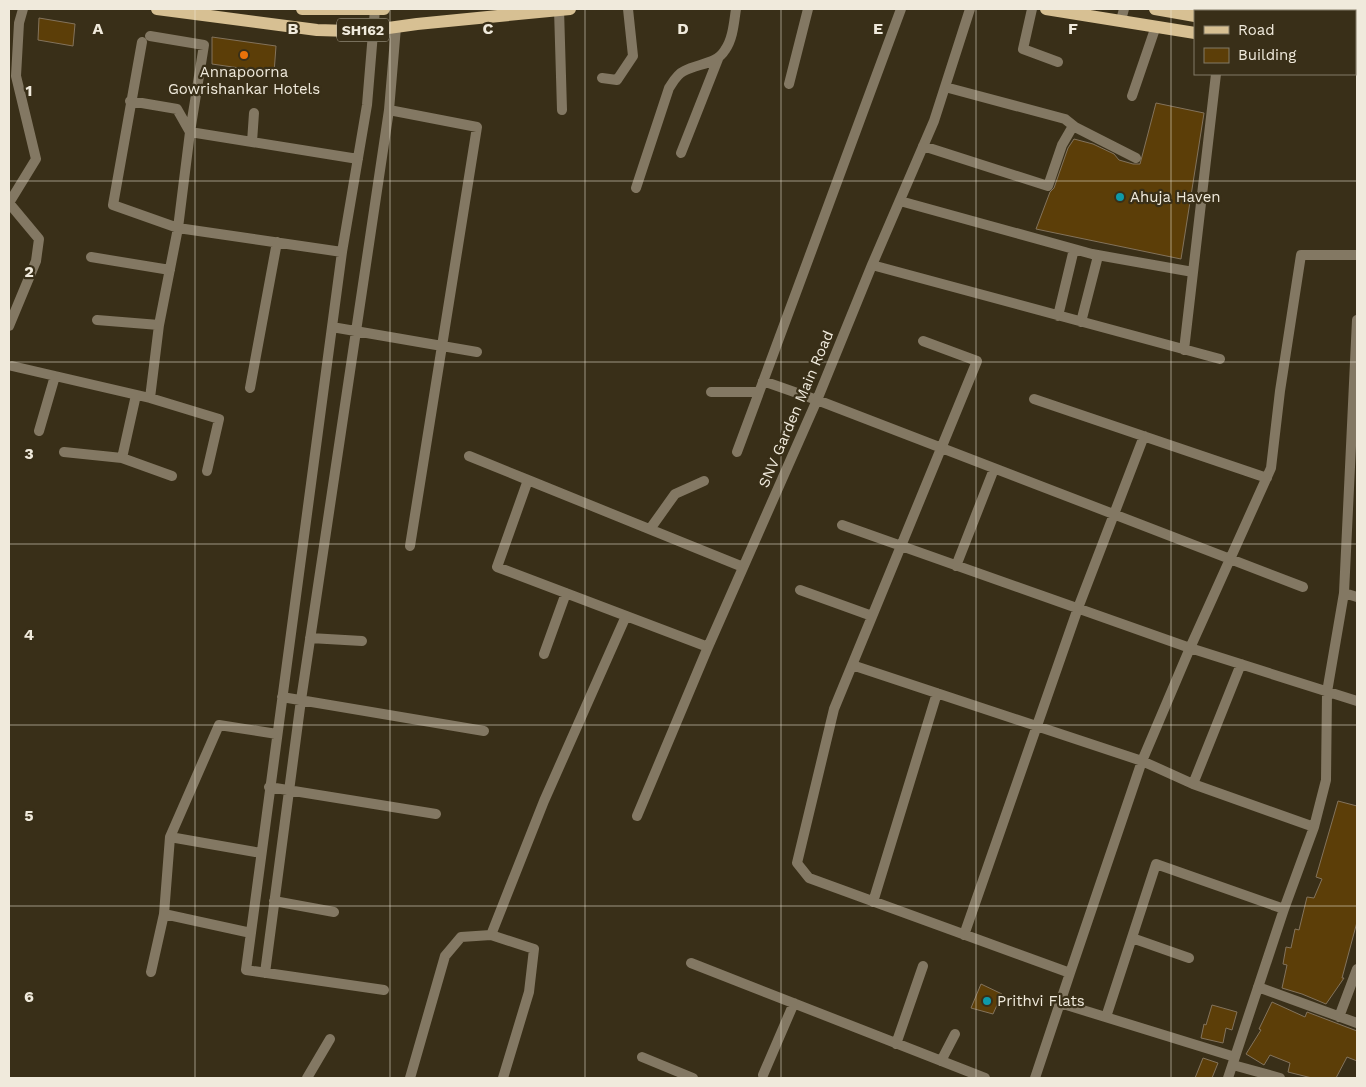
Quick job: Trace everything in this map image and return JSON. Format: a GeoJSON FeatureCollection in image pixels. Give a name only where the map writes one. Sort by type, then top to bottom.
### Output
{"type":"FeatureCollection","features":[{"type":"Feature","properties":{"kind":"main road","name":"SH162"},"geometry":{"type":"LineString","coordinates":[[157,9],[235,14],[317,30],[374,30],[396,26],[563,9]]}},
{"type":"Feature","properties":{"kind":"main road","name":"SH162"},"geometry":{"type":"LineString","coordinates":[[302,9],[380,9]]}},
{"type":"Feature","properties":{"kind":"main road"},"geometry":{"type":"LineString","coordinates":[[1046,9],[1122,15],[1156,26],[1194,32]]}},
{"type":"Feature","properties":{"kind":"main road"},"geometry":{"type":"LineString","coordinates":[[1156,9],[1194,16]]}},
{"type":"Feature","properties":{"kind":"street"},"geometry":{"type":"LineString","coordinates":[[9,326],[36,261],[39,239],[10,204],[36,160],[13,76],[22,9]]}},
{"type":"Feature","properties":{"kind":"street"},"geometry":{"type":"LineString","coordinates":[[380,9],[374,30],[367,106],[342,252],[276,734],[246,970],[384,990]]}},
{"type":"Feature","properties":{"kind":"street"},"geometry":{"type":"LineString","coordinates":[[562,110],[563,9]]}},
{"type":"Feature","properties":{"kind":"street"},"geometry":{"type":"LineString","coordinates":[[602,78],[617,80],[632,56],[628,9]]}},
{"type":"Feature","properties":{"kind":"street"},"geometry":{"type":"LineString","coordinates":[[681,153],[718,59],[729,44],[736,9]]}},
{"type":"Feature","properties":{"kind":"street"},"geometry":{"type":"LineString","coordinates":[[789,84],[808,9]]}},
{"type":"Feature","properties":{"kind":"street"},"geometry":{"type":"LineString","coordinates":[[737,452],[901,9]]}},
{"type":"Feature","properties":{"kind":"street","name":"SNV Garden Main Road"},"geometry":{"type":"LineString","coordinates":[[637,816],[708,647],[818,400],[923,146],[945,87],[970,9]]}},
{"type":"Feature","properties":{"kind":"street"},"geometry":{"type":"LineString","coordinates":[[1032,9],[1023,49],[1058,62]]}},
{"type":"Feature","properties":{"kind":"street"},"geometry":{"type":"LineString","coordinates":[[265,972],[288,790],[389,110],[396,26]]}},
{"type":"Feature","properties":{"kind":"street"},"geometry":{"type":"LineString","coordinates":[[1132,96],[1156,26]]}},
{"type":"Feature","properties":{"kind":"street"},"geometry":{"type":"LineString","coordinates":[[150,398],[159,325],[178,228],[190,132],[204,44],[146,39],[130,102],[113,205],[178,228],[342,252]]}},
{"type":"Feature","properties":{"kind":"street"},"geometry":{"type":"LineString","coordinates":[[636,188],[669,88],[677,76],[684,71],[718,59]]}},
{"type":"Feature","properties":{"kind":"street"},"geometry":{"type":"LineString","coordinates":[[1184,350],[1216,75]]}},
{"type":"Feature","properties":{"kind":"street"},"geometry":{"type":"LineString","coordinates":[[945,87],[1065,119],[1073,126],[1136,158]]}},
{"type":"Feature","properties":{"kind":"street"},"geometry":{"type":"LineString","coordinates":[[130,102],[177,109],[190,132]]}},
{"type":"Feature","properties":{"kind":"street"},"geometry":{"type":"LineString","coordinates":[[389,110],[477,127],[410,546]]}},
{"type":"Feature","properties":{"kind":"street"},"geometry":{"type":"LineString","coordinates":[[252,142],[254,113]]}},
{"type":"Feature","properties":{"kind":"street"},"geometry":{"type":"LineString","coordinates":[[923,146],[1048,186],[1062,144],[1073,126]]}},
{"type":"Feature","properties":{"kind":"street"},"geometry":{"type":"LineString","coordinates":[[190,132],[358,159]]}},
{"type":"Feature","properties":{"kind":"street"},"geometry":{"type":"LineString","coordinates":[[900,201],[1098,256],[1193,272]]}},
{"type":"Feature","properties":{"kind":"street"},"geometry":{"type":"LineString","coordinates":[[250,388],[277,242]]}},
{"type":"Feature","properties":{"kind":"street"},"geometry":{"type":"LineString","coordinates":[[1058,316],[1074,249]]}},
{"type":"Feature","properties":{"kind":"street"},"geometry":{"type":"LineString","coordinates":[[1035,1078],[1142,761],[1190,648],[1271,468],[1280,391],[1301,255],[1357,255]]}},
{"type":"Feature","properties":{"kind":"street"},"geometry":{"type":"LineString","coordinates":[[1081,322],[1098,256]]}},
{"type":"Feature","properties":{"kind":"street"},"geometry":{"type":"LineString","coordinates":[[91,257],[170,270]]}},
{"type":"Feature","properties":{"kind":"street"},"geometry":{"type":"LineString","coordinates":[[872,266],[1220,359]]}},
{"type":"Feature","properties":{"kind":"street"},"geometry":{"type":"LineString","coordinates":[[97,320],[159,325]]}},
{"type":"Feature","properties":{"kind":"street"},"geometry":{"type":"LineString","coordinates":[[1228,1078],[1284,908],[1314,827],[1326,780],[1327,692],[1344,593],[1357,320]]}},
{"type":"Feature","properties":{"kind":"street"},"geometry":{"type":"LineString","coordinates":[[332,326],[478,352]]}},
{"type":"Feature","properties":{"kind":"street"},"geometry":{"type":"LineString","coordinates":[[923,341],[977,361],[834,709],[797,863],[809,878],[1070,973]]}},
{"type":"Feature","properties":{"kind":"street"},"geometry":{"type":"LineString","coordinates":[[12,366],[150,398],[219,419],[207,471]]}},
{"type":"Feature","properties":{"kind":"street"},"geometry":{"type":"LineString","coordinates":[[39,431],[55,376]]}},
{"type":"Feature","properties":{"kind":"street"},"geometry":{"type":"LineString","coordinates":[[711,392],[761,386],[818,400],[1303,587]]}},
{"type":"Feature","properties":{"kind":"street"},"geometry":{"type":"LineString","coordinates":[[122,458],[136,395]]}},
{"type":"Feature","properties":{"kind":"street"},"geometry":{"type":"LineString","coordinates":[[1034,398],[1266,478]]}},
{"type":"Feature","properties":{"kind":"street"},"geometry":{"type":"LineString","coordinates":[[964,935],[1036,726],[1144,436]]}},
{"type":"Feature","properties":{"kind":"street"},"geometry":{"type":"LineString","coordinates":[[64,452],[122,458],[172,476]]}},
{"type":"Feature","properties":{"kind":"street"},"geometry":{"type":"LineString","coordinates":[[469,456],[743,567]]}},
{"type":"Feature","properties":{"kind":"street"},"geometry":{"type":"LineString","coordinates":[[956,566],[994,469]]}},
{"type":"Feature","properties":{"kind":"street"},"geometry":{"type":"LineString","coordinates":[[528,480],[496,567],[708,647]]}},
{"type":"Feature","properties":{"kind":"street"},"geometry":{"type":"LineString","coordinates":[[650,529],[675,494],[704,481]]}},
{"type":"Feature","properties":{"kind":"street"},"geometry":{"type":"LineString","coordinates":[[842,525],[1190,648],[1357,702]]}},
{"type":"Feature","properties":{"kind":"street"},"geometry":{"type":"LineString","coordinates":[[800,590],[872,616]]}},
{"type":"Feature","properties":{"kind":"street"},"geometry":{"type":"LineString","coordinates":[[544,654],[566,593]]}},
{"type":"Feature","properties":{"kind":"street"},"geometry":{"type":"LineString","coordinates":[[1344,593],[1357,597]]}},
{"type":"Feature","properties":{"kind":"street"},"geometry":{"type":"LineString","coordinates":[[491,935],[544,801],[626,616]]}},
{"type":"Feature","properties":{"kind":"street"},"geometry":{"type":"LineString","coordinates":[[310,638],[362,641]]}},
{"type":"Feature","properties":{"kind":"street"},"geometry":{"type":"LineString","coordinates":[[1193,784],[1241,664]]}},
{"type":"Feature","properties":{"kind":"street"},"geometry":{"type":"LineString","coordinates":[[852,665],[1142,761],[1193,784],[1314,827]]}},
{"type":"Feature","properties":{"kind":"street"},"geometry":{"type":"LineString","coordinates":[[873,902],[937,693]]}},
{"type":"Feature","properties":{"kind":"street"},"geometry":{"type":"LineString","coordinates":[[282,697],[484,731]]}},
{"type":"Feature","properties":{"kind":"street"},"geometry":{"type":"LineString","coordinates":[[151,972],[164,914],[170,837],[218,725],[276,734]]}},
{"type":"Feature","properties":{"kind":"street"},"geometry":{"type":"LineString","coordinates":[[269,787],[436,814]]}},
{"type":"Feature","properties":{"kind":"street"},"geometry":{"type":"LineString","coordinates":[[170,837],[261,853]]}},
{"type":"Feature","properties":{"kind":"street"},"geometry":{"type":"LineString","coordinates":[[1106,1017],[1156,864],[1284,908]]}},
{"type":"Feature","properties":{"kind":"street"},"geometry":{"type":"LineString","coordinates":[[274,901],[334,912]]}},
{"type":"Feature","properties":{"kind":"street"},"geometry":{"type":"LineString","coordinates":[[164,914],[250,933]]}},
{"type":"Feature","properties":{"kind":"street"},"geometry":{"type":"LineString","coordinates":[[410,1078],[444,956],[461,937],[491,935],[534,949],[529,992],[503,1078]]}},
{"type":"Feature","properties":{"kind":"street"},"geometry":{"type":"LineString","coordinates":[[1132,938],[1189,958]]}},
{"type":"Feature","properties":{"kind":"street"},"geometry":{"type":"LineString","coordinates":[[691,963],[985,1078]]}},
{"type":"Feature","properties":{"kind":"street"},"geometry":{"type":"LineString","coordinates":[[896,1044],[923,966]]}},
{"type":"Feature","properties":{"kind":"street"},"geometry":{"type":"LineString","coordinates":[[1339,1017],[1357,969]]}},
{"type":"Feature","properties":{"kind":"street"},"geometry":{"type":"LineString","coordinates":[[1258,987],[1357,1023]]}},
{"type":"Feature","properties":{"kind":"street"},"geometry":{"type":"LineString","coordinates":[[763,1075],[794,1003]]}},
{"type":"Feature","properties":{"kind":"street"},"geometry":{"type":"LineString","coordinates":[[1060,1003],[1106,1017],[1280,1078]]}},
{"type":"Feature","properties":{"kind":"street"},"geometry":{"type":"LineString","coordinates":[[941,1061],[955,1034]]}},
{"type":"Feature","properties":{"kind":"street"},"geometry":{"type":"LineString","coordinates":[[307,1078],[330,1039]]}},
{"type":"Feature","properties":{"kind":"street"},"geometry":{"type":"LineString","coordinates":[[642,1057],[693,1078]]}},
{"type":"Feature","properties":{"kind":"building"},"geometry":{"type":"Polygon","coordinates":[[[39,18],[75,24],[73,46],[38,40],[39,18]]]}},
{"type":"Feature","properties":{"kind":"building","name":"Annapoorna Gowrishankar Hotels"},"geometry":{"type":"Polygon","coordinates":[[[212,37],[276,46],[274,73],[212,64],[212,37]]]}},
{"type":"Feature","properties":{"kind":"building","name":"Ahuja Haven"},"geometry":{"type":"Polygon","coordinates":[[[1156,103],[1204,113],[1181,259],[1036,229],[1050,192],[1054,188],[1068,148],[1074,139],[1093,144],[1114,154],[1119,160],[1140,164],[1156,103]]]}},
{"type":"Feature","properties":{"kind":"building"},"geometry":{"type":"Polygon","coordinates":[[[1338,801],[1357,806],[1357,922],[1342,978],[1344,978],[1326,1004],[1282,988],[1287,965],[1283,964],[1286,947],[1291,948],[1295,929],[1299,930],[1307,897],[1314,898],[1322,879],[1316,877],[1338,801]]]}},
{"type":"Feature","properties":{"kind":"building","name":"Prithvi Flats"},"geometry":{"type":"Polygon","coordinates":[[[981,984],[1002,994],[993,1014],[971,1008],[981,984]]]}},
{"type":"Feature","properties":{"kind":"building"},"geometry":{"type":"Polygon","coordinates":[[[1272,1002],[1305,1017],[1307,1012],[1357,1031],[1357,1061],[1347,1057],[1336,1078],[1312,1078],[1288,1072],[1290,1063],[1270,1055],[1264,1065],[1246,1054],[1261,1030],[1259,1029],[1272,1002]]]}},
{"type":"Feature","properties":{"kind":"building"},"geometry":{"type":"Polygon","coordinates":[[[1212,1005],[1237,1012],[1232,1030],[1226,1028],[1223,1043],[1201,1038],[1204,1024],[1206,1025],[1212,1005]]]}},
{"type":"Feature","properties":{"kind":"building"},"geometry":{"type":"Polygon","coordinates":[[[1203,1058],[1218,1063],[1212,1078],[1195,1078],[1203,1058]]]}},
{"type":"Feature","properties":{"kind":"place","name":"Annapoorna Gowrishankar Hotels"},"geometry":{"type":"Point","coordinates":[244,55]}},
{"type":"Feature","properties":{"kind":"place","name":"Ahuja Haven"},"geometry":{"type":"Point","coordinates":[1120,197]}},
{"type":"Feature","properties":{"kind":"place","name":"Prithvi Flats"},"geometry":{"type":"Point","coordinates":[987,1001]}}]}
